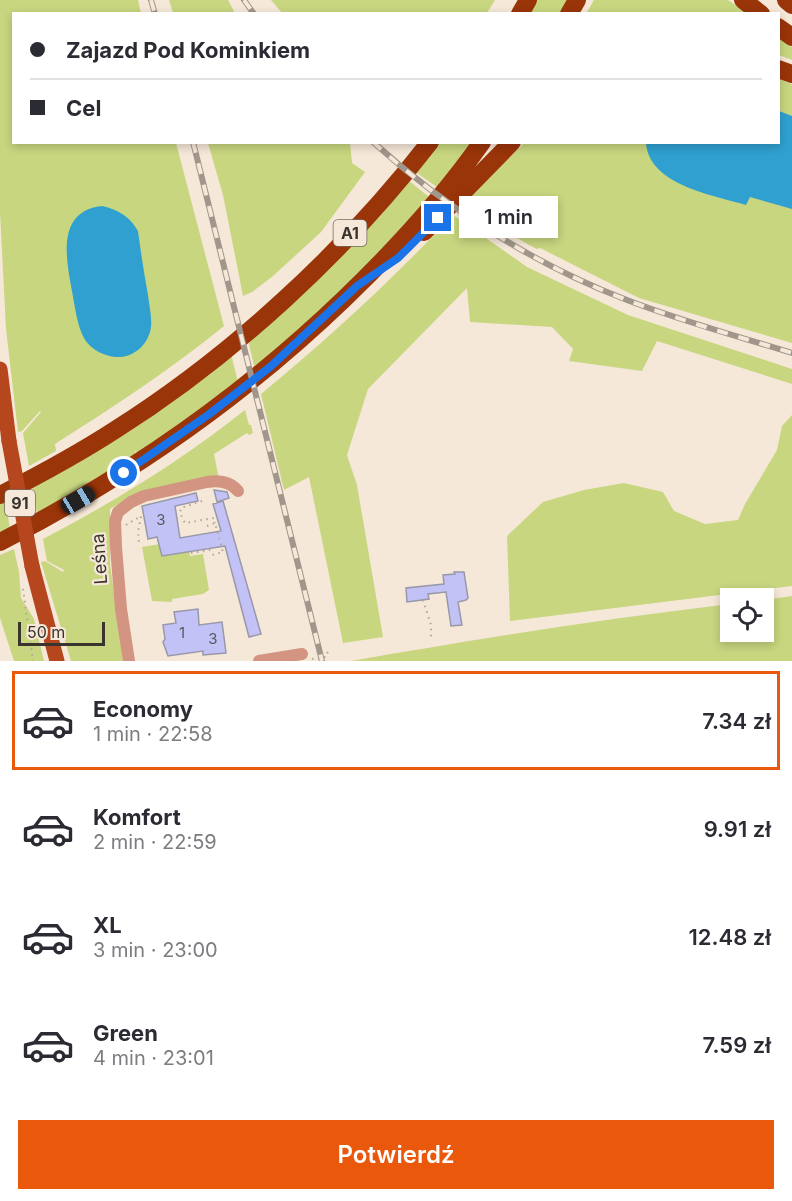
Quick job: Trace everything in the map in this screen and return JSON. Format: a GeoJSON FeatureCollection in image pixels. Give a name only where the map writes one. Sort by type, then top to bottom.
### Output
{"type":"FeatureCollection","features":[{"type":"Feature","properties":{"kind":"highway"},"geometry":{"type":"LineString","coordinates":[[743,0],[758,12]]}},
{"type":"Feature","properties":{"kind":"highway"},"geometry":{"type":"LineString","coordinates":[[786,0],[792,5]]}},
{"type":"Feature","properties":{"kind":"highway","name":"A1"},"geometry":{"type":"LineString","coordinates":[[0,495],[115,430],[218,356],[320,266],[413,165],[429,144]]}},
{"type":"Feature","properties":{"kind":"highway","name":"A1"},"geometry":{"type":"LineString","coordinates":[[0,542],[107,483],[208,415],[270,367],[357,286],[426,213],[480,144]]}},
{"type":"Feature","properties":{"kind":"highway"},"geometry":{"type":"LineString","coordinates":[[357,286],[398,258],[510,144]]}},
{"type":"Feature","properties":{"kind":"main road","name":"91"},"geometry":{"type":"LineString","coordinates":[[0,369],[9,441],[32,566],[57,661]]}},
{"type":"Feature","properties":{"kind":"street","name":"Leśna"},"geometry":{"type":"LineString","coordinates":[[129,661],[121,609],[115,528],[118,512],[144,496],[216,480],[232,484],[238,491]]}},
{"type":"Feature","properties":{"kind":"street"},"geometry":{"type":"LineString","coordinates":[[259,661],[302,654]]}},
{"type":"Feature","properties":{"kind":"path"},"geometry":{"type":"LineString","coordinates":[[202,501],[182,508],[182,519],[185,523],[214,518],[223,552],[212,555]]}},
{"type":"Feature","properties":{"kind":"path"},"geometry":{"type":"LineString","coordinates":[[115,528],[130,524],[141,516],[138,532],[140,543]]}},
{"type":"Feature","properties":{"kind":"path"},"geometry":{"type":"LineString","coordinates":[[207,525],[215,523]]}},
{"type":"Feature","properties":{"kind":"path"},"geometry":{"type":"LineString","coordinates":[[191,553],[211,550]]}},
{"type":"Feature","properties":{"kind":"path"},"geometry":{"type":"LineString","coordinates":[[23,588],[33,661]]}},
{"type":"Feature","properties":{"kind":"path"},"geometry":{"type":"LineString","coordinates":[[423,600],[431,625],[431,638]]}},
{"type":"Feature","properties":{"kind":"path"},"geometry":{"type":"LineString","coordinates":[[302,654],[308,659],[326,657],[328,651]]}},
{"type":"Feature","properties":{"kind":"green space"},"geometry":{"type":"Polygon","coordinates":[[[0,0],[138,0],[141,12],[12,12],[12,144],[176,144],[224,326],[162,373],[55,444],[56,451],[29,466],[23,433],[41,412],[22,431],[18,432],[6,329],[0,212],[0,0]]]}},
{"type":"Feature","properties":{"kind":"green space"},"geometry":{"type":"Polygon","coordinates":[[[169,0],[228,0],[234,12],[173,12],[169,0]]]}},
{"type":"Feature","properties":{"kind":"green space"},"geometry":{"type":"Polygon","coordinates":[[[271,0],[495,0],[488,12],[281,12],[271,0]]]}},
{"type":"Feature","properties":{"kind":"green space"},"geometry":{"type":"Polygon","coordinates":[[[537,0],[568,0],[561,12],[529,12],[537,0]]]}},
{"type":"Feature","properties":{"kind":"green space"},"geometry":{"type":"Polygon","coordinates":[[[594,0],[728,0],[746,12],[587,12],[594,0]]]}},
{"type":"Feature","properties":{"kind":"green space"},"geometry":{"type":"Polygon","coordinates":[[[780,38],[792,47],[792,60],[780,55],[780,38]]]}},
{"type":"Feature","properties":{"kind":"green space"},"geometry":{"type":"Polygon","coordinates":[[[780,79],[792,84],[792,343],[639,298],[540,248],[529,245],[467,208],[479,202],[470,196],[523,144],[780,144],[780,79]]]}},
{"type":"Feature","properties":{"kind":"green space"},"geometry":{"type":"Polygon","coordinates":[[[208,144],[350,144],[352,163],[365,172],[321,232],[273,276],[243,296],[223,195],[208,144]]]}},
{"type":"Feature","properties":{"kind":"green space"},"geometry":{"type":"Polygon","coordinates":[[[438,144],[471,144],[437,187],[417,173],[438,144]]]}},
{"type":"Feature","properties":{"kind":"green space"},"geometry":{"type":"Polygon","coordinates":[[[408,180],[429,197],[394,238],[332,302],[255,370],[248,340],[408,180]]]}},
{"type":"Feature","properties":{"kind":"green space"},"geometry":{"type":"Polygon","coordinates":[[[453,215],[527,267],[628,315],[792,369],[792,384],[657,341],[642,371],[569,361],[573,349],[552,327],[470,322],[467,288],[368,389],[347,455],[357,485],[383,637],[343,643],[309,477],[284,490],[261,394],[360,308],[453,215]]]}},
{"type":"Feature","properties":{"kind":"green space"},"geometry":{"type":"Polygon","coordinates":[[[231,354],[238,382],[138,454],[135,450],[136,455],[37,513],[32,487],[231,354]]]}},
{"type":"Feature","properties":{"kind":"green space"},"geometry":{"type":"Polygon","coordinates":[[[245,410],[253,433],[249,435],[247,433],[214,454],[220,484],[133,496],[110,509],[110,564],[123,661],[71,661],[41,562],[45,561],[63,572],[64,570],[47,561],[43,539],[147,479],[197,446],[245,410]]]}},
{"type":"Feature","properties":{"kind":"green space"},"geometry":{"type":"Polygon","coordinates":[[[792,415],[792,586],[720,588],[720,595],[510,621],[507,536],[543,502],[584,490],[624,483],[663,492],[674,511],[705,524],[738,520],[777,450],[782,426],[792,415]]]}},
{"type":"Feature","properties":{"kind":"green space"},"geometry":{"type":"Polygon","coordinates":[[[5,501],[10,528],[0,532],[0,504],[5,501]]]}},
{"type":"Feature","properties":{"kind":"green space"},"geometry":{"type":"Polygon","coordinates":[[[160,544],[189,551],[190,556],[203,554],[209,590],[203,594],[172,599],[172,602],[152,601],[142,547],[160,544]]]}},
{"type":"Feature","properties":{"kind":"green space"},"geometry":{"type":"Polygon","coordinates":[[[14,549],[21,598],[34,619],[44,661],[14,661],[0,618],[0,555],[14,549]]]}},
{"type":"Feature","properties":{"kind":"green space"},"geometry":{"type":"Polygon","coordinates":[[[792,596],[792,661],[351,661],[540,630],[720,605],[720,642],[774,642],[774,599],[792,596]]]}},
{"type":"Feature","properties":{"kind":"water"},"geometry":{"type":"Polygon","coordinates":[[[780,111],[792,116],[792,209],[750,197],[746,205],[701,192],[670,178],[658,169],[650,157],[646,144],[780,144],[780,111]]]}},
{"type":"Feature","properties":{"kind":"water"},"geometry":{"type":"Polygon","coordinates":[[[102,206],[123,214],[138,231],[150,311],[151,327],[147,339],[140,349],[123,357],[103,354],[91,347],[85,340],[77,316],[68,265],[68,238],[71,227],[77,217],[87,210],[102,206]]]}},
{"type":"Feature","properties":{"kind":"building"},"geometry":{"type":"Polygon","coordinates":[[[214,490],[227,492],[229,498],[217,502],[214,490]]]}},
{"type":"Feature","properties":{"kind":"building"},"geometry":{"type":"Polygon","coordinates":[[[196,493],[198,501],[175,506],[180,538],[221,531],[213,504],[223,501],[261,634],[249,637],[225,546],[162,556],[157,537],[148,539],[142,506],[196,493]]]}},
{"type":"Feature","properties":{"kind":"building"},"geometry":{"type":"Polygon","coordinates":[[[454,572],[464,572],[468,598],[458,602],[462,625],[451,626],[446,592],[428,594],[429,599],[407,602],[406,588],[444,584],[443,575],[455,574],[454,572]]]}},
{"type":"Feature","properties":{"kind":"building"},"geometry":{"type":"Polygon","coordinates":[[[198,609],[199,625],[222,622],[226,653],[203,655],[203,651],[168,656],[163,642],[165,639],[163,625],[176,623],[174,612],[198,609]]]}},
{"type":"Feature","properties":{"kind":"railway"},"geometry":{"type":"LineString","coordinates":[[151,0],[154,12]]}},
{"type":"Feature","properties":{"kind":"railway"},"geometry":{"type":"LineString","coordinates":[[244,0],[253,12]]}},
{"type":"Feature","properties":{"kind":"railway"},"geometry":{"type":"LineString","coordinates":[[193,144],[322,661]]}},
{"type":"Feature","properties":{"kind":"railway"},"geometry":{"type":"LineString","coordinates":[[375,144],[401,167],[462,212],[493,233],[559,270],[647,308],[792,353]]}},
{"type":"Feature","properties":{"kind":"route"},"geometry":{"type":"LineString","coordinates":[[124,473],[174,440],[270,367],[357,286],[398,258],[438,218]]}}]}
